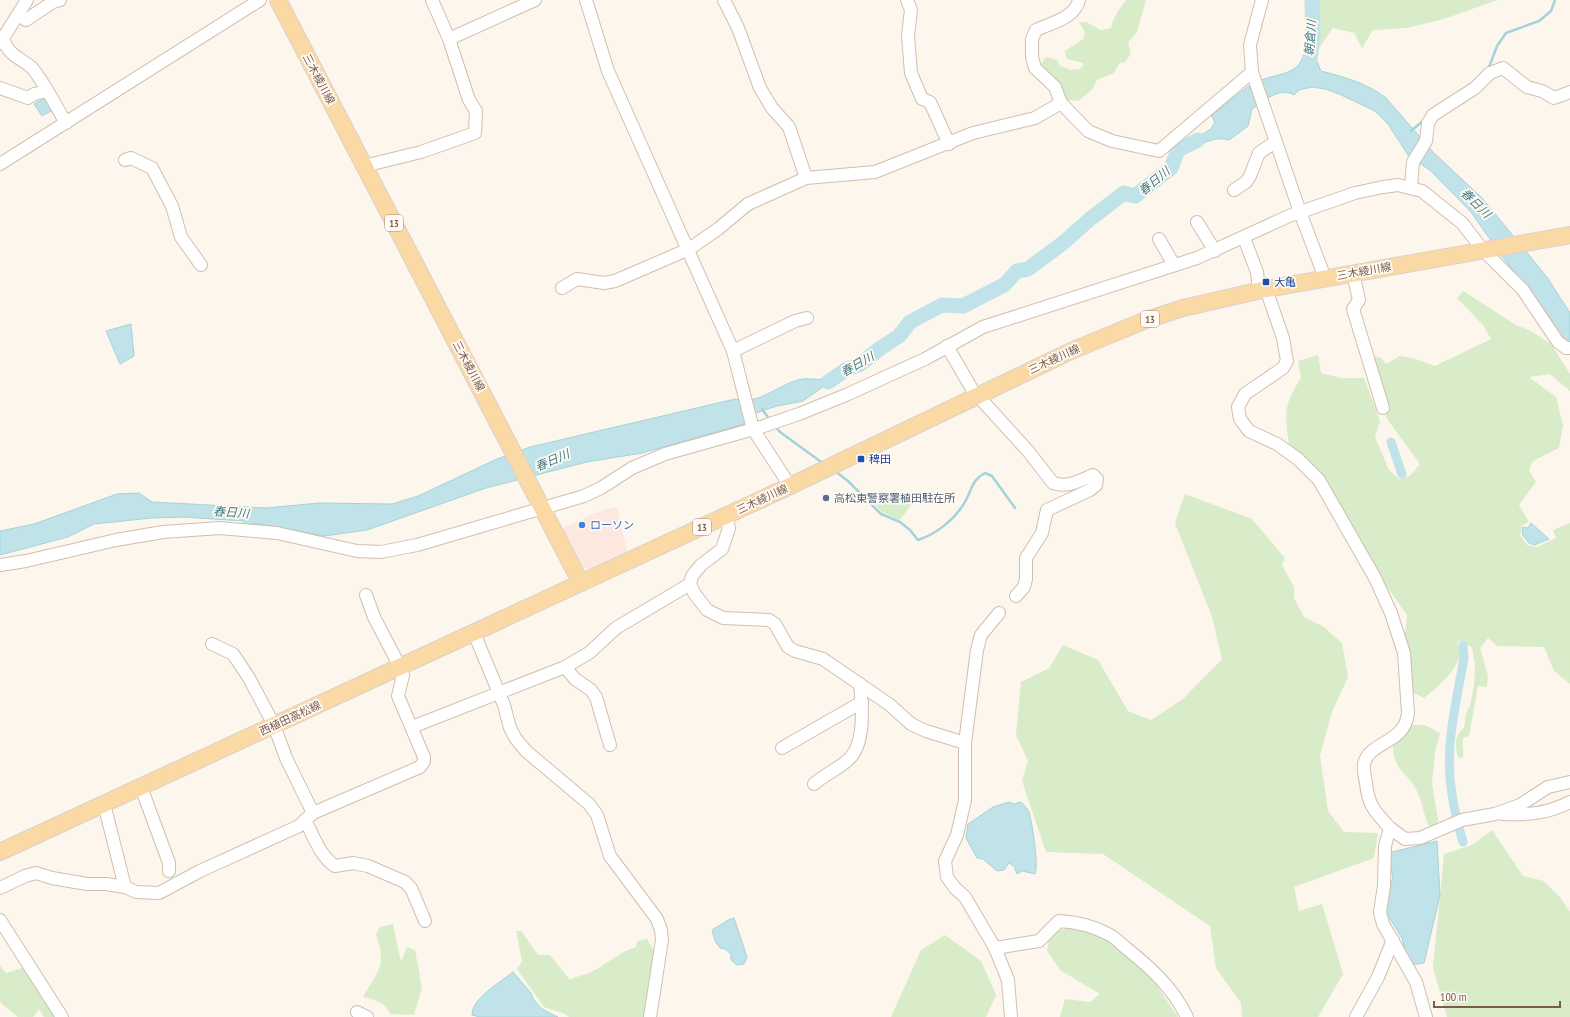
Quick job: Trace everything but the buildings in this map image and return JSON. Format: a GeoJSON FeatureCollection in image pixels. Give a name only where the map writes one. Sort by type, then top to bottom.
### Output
{"type":"FeatureCollection","features":[{"type":"Feature","properties":{"kind":"main road","name":"三木綾川線"},"geometry":{"type":"LineString","coordinates":[[278,0],[581,583],[790,486],[1071,350],[1146,320],[1183,308],[1263,290],[1570,235]]}},
{"type":"Feature","properties":{"kind":"main road","name":"西植田高松線"},"geometry":{"type":"LineString","coordinates":[[0,852],[581,583]]}},
{"type":"Feature","properties":{"kind":"street"},"geometry":{"type":"LineString","coordinates":[[27,0],[2,41],[13,56],[32,67],[66,123]]}},
{"type":"Feature","properties":{"kind":"street"},"geometry":{"type":"LineString","coordinates":[[18,15],[26,20],[53,2],[60,0]]}},
{"type":"Feature","properties":{"kind":"street"},"geometry":{"type":"LineString","coordinates":[[0,164],[260,0]]}},
{"type":"Feature","properties":{"kind":"street"},"geometry":{"type":"LineString","coordinates":[[364,166],[421,152],[475,133],[476,111],[468,100],[449,39],[432,0]]}},
{"type":"Feature","properties":{"kind":"street"},"geometry":{"type":"LineString","coordinates":[[449,39],[535,0]]}},
{"type":"Feature","properties":{"kind":"street"},"geometry":{"type":"LineString","coordinates":[[586,0],[608,71],[689,249],[733,351],[752,427],[790,486]]}},
{"type":"Feature","properties":{"kind":"street"},"geometry":{"type":"LineString","coordinates":[[724,0],[738,28],[760,88],[772,108],[789,127],[806,178]]}},
{"type":"Feature","properties":{"kind":"street"},"geometry":{"type":"LineString","coordinates":[[907,0],[911,10],[908,36],[911,73],[922,99],[930,102],[949,144]]}},
{"type":"Feature","properties":{"kind":"street"},"geometry":{"type":"LineString","coordinates":[[1079,0],[1077,8],[1066,17],[1036,30],[1032,39],[1032,58],[1035,68],[1055,87],[1061,103],[1088,131],[1112,141],[1159,151],[1253,76]]}},
{"type":"Feature","properties":{"kind":"street"},"geometry":{"type":"LineString","coordinates":[[1262,0],[1250,45],[1253,76],[1275,142],[1325,278]]}},
{"type":"Feature","properties":{"kind":"street"},"geometry":{"type":"LineString","coordinates":[[1411,187],[1413,162],[1426,141],[1428,123],[1434,115],[1475,88],[1490,73],[1504,68],[1527,87],[1542,91],[1554,98],[1570,92]]}},
{"type":"Feature","properties":{"kind":"street"},"geometry":{"type":"LineString","coordinates":[[0,88],[28,98],[34,94],[47,91]]}},
{"type":"Feature","properties":{"kind":"street"},"geometry":{"type":"LineString","coordinates":[[562,288],[577,279],[604,283],[615,281],[689,249],[718,229],[748,204],[806,178],[874,172],[894,163],[949,144],[973,133],[1035,118],[1061,103]]}},
{"type":"Feature","properties":{"kind":"street"},"geometry":{"type":"LineString","coordinates":[[1234,190],[1246,182],[1259,153],[1275,142]]}},
{"type":"Feature","properties":{"kind":"street"},"geometry":{"type":"LineString","coordinates":[[125,160],[131,158],[152,168],[172,206],[181,237],[201,265]]}},
{"type":"Feature","properties":{"kind":"street"},"geometry":{"type":"LineString","coordinates":[[0,565],[26,561],[116,540],[162,532],[220,528],[278,533],[357,552],[381,552],[417,545],[584,496],[601,488],[632,468],[665,454],[799,414],[846,395],[895,374],[983,327],[1000,320],[1215,251],[1300,212],[1355,193],[1398,185],[1411,187],[1427,194],[1462,224],[1487,249],[1523,290],[1558,342],[1568,348]]}},
{"type":"Feature","properties":{"kind":"street"},"geometry":{"type":"LineString","coordinates":[[1197,222],[1215,251]]}},
{"type":"Feature","properties":{"kind":"street"},"geometry":{"type":"LineString","coordinates":[[1244,238],[1283,338],[1287,361],[1283,368],[1245,394],[1238,407],[1240,419],[1249,430],[1277,444],[1298,459],[1319,480],[1375,578],[1391,613],[1404,653],[1408,712],[1407,722],[1397,736],[1370,754],[1364,764],[1368,798],[1375,812],[1390,828],[1405,839],[1420,838],[1447,825],[1462,820],[1495,814],[1520,805],[1548,787],[1570,782]]}},
{"type":"Feature","properties":{"kind":"street"},"geometry":{"type":"LineString","coordinates":[[1160,239],[1174,265]]}},
{"type":"Feature","properties":{"kind":"street"},"geometry":{"type":"LineString","coordinates":[[1353,273],[1359,300],[1353,309],[1383,408]]}},
{"type":"Feature","properties":{"kind":"street"},"geometry":{"type":"LineString","coordinates":[[733,351],[795,321],[807,318]]}},
{"type":"Feature","properties":{"kind":"street"},"geometry":{"type":"LineString","coordinates":[[948,346],[976,396],[1028,451],[1053,483],[1059,485],[1070,485],[1093,475],[1097,479],[1096,485],[1090,490],[1047,510],[1040,538],[1026,558],[1026,579],[1024,587],[1016,596]]}},
{"type":"Feature","properties":{"kind":"street"},"geometry":{"type":"LineString","coordinates":[[726,516],[729,528],[722,549],[702,565],[692,576],[690,584],[694,594],[707,610],[723,618],[769,620],[775,624],[788,647],[795,651],[823,659],[890,705],[911,724],[926,732],[965,743]]}},
{"type":"Feature","properties":{"kind":"street"},"geometry":{"type":"LineString","coordinates":[[412,728],[565,667],[590,653],[616,628],[690,584]]}},
{"type":"Feature","properties":{"kind":"street"},"geometry":{"type":"LineString","coordinates":[[0,888],[24,876],[36,873],[52,878],[87,884],[106,884],[125,887],[136,892],[159,894],[200,871],[299,826],[309,816],[420,768],[424,761],[424,757],[398,696],[403,675],[374,617],[366,595]]}},
{"type":"Feature","properties":{"kind":"street"},"geometry":{"type":"LineString","coordinates":[[998,613],[981,634],[977,650],[965,743],[965,800],[957,835],[945,861],[947,876],[955,888],[965,897],[995,948],[1008,980],[1011,1017]]}},
{"type":"Feature","properties":{"kind":"street"},"geometry":{"type":"LineString","coordinates":[[474,633],[500,694],[510,728],[516,739],[526,751],[589,804],[597,815],[610,856],[657,919],[661,930],[662,940],[650,1017]]}},
{"type":"Feature","properties":{"kind":"street"},"geometry":{"type":"LineString","coordinates":[[212,644],[233,654],[249,678],[274,725],[321,850],[330,863],[335,866],[353,863],[405,882],[411,888],[425,921]]}},
{"type":"Feature","properties":{"kind":"street"},"geometry":{"type":"LineString","coordinates":[[565,667],[575,679],[591,690],[596,697],[610,745]]}},
{"type":"Feature","properties":{"kind":"street"},"geometry":{"type":"LineString","coordinates":[[814,784],[826,774],[850,759],[857,749],[863,711],[860,684]]}},
{"type":"Feature","properties":{"kind":"street"},"geometry":{"type":"LineString","coordinates":[[782,748],[862,702]]}},
{"type":"Feature","properties":{"kind":"street"},"geometry":{"type":"LineString","coordinates":[[141,787],[169,863],[169,871]]}},
{"type":"Feature","properties":{"kind":"street"},"geometry":{"type":"LineString","coordinates":[[1495,814],[1526,815],[1548,812],[1570,802]]}},
{"type":"Feature","properties":{"kind":"street"},"geometry":{"type":"LineString","coordinates":[[104,804],[125,887]]}},
{"type":"Feature","properties":{"kind":"street"},"geometry":{"type":"LineString","coordinates":[[1390,828],[1385,846],[1384,886],[1380,912],[1383,924],[1416,982],[1426,1017]]}},
{"type":"Feature","properties":{"kind":"street"},"geometry":{"type":"LineString","coordinates":[[0,920],[62,1017]]}},
{"type":"Feature","properties":{"kind":"street"},"geometry":{"type":"LineString","coordinates":[[995,948],[1039,941],[1059,921],[1075,922],[1108,933],[1156,974],[1179,1000],[1187,1017]]}},
{"type":"Feature","properties":{"kind":"street"},"geometry":{"type":"LineString","coordinates":[[1356,1017],[1378,977],[1393,940]]}},
{"type":"Feature","properties":{"kind":"shaded area"},"geometry":{"type":"Polygon","coordinates":[[[617,507],[628,556],[595,571],[581,567],[560,529],[603,510],[617,507]]]}},
{"type":"Feature","properties":{"kind":"green space"},"geometry":{"type":"Polygon","coordinates":[[[1127,0],[1146,0],[1137,32],[1128,42],[1131,54],[1124,63],[1120,62],[1114,73],[1097,80],[1092,90],[1078,101],[1070,100],[1067,102],[1059,82],[1045,71],[1041,64],[1046,57],[1057,60],[1060,66],[1071,70],[1080,69],[1084,64],[1066,58],[1065,51],[1083,39],[1085,32],[1079,22],[1086,22],[1101,30],[1111,28],[1117,13],[1127,0]]]}},
{"type":"Feature","properties":{"kind":"green space"},"geometry":{"type":"Polygon","coordinates":[[[1316,0],[1497,0],[1444,19],[1407,28],[1373,30],[1362,48],[1354,33],[1333,28],[1317,51],[1316,0]]]}},
{"type":"Feature","properties":{"kind":"green space"},"geometry":{"type":"Polygon","coordinates":[[[1463,291],[1516,325],[1531,331],[1551,344],[1570,374],[1570,391],[1550,374],[1529,377],[1556,397],[1563,425],[1559,448],[1533,461],[1529,470],[1536,482],[1519,505],[1529,522],[1522,526],[1520,535],[1527,545],[1537,547],[1556,538],[1553,530],[1570,523],[1570,684],[1554,671],[1544,647],[1497,646],[1488,638],[1480,648],[1488,676],[1487,687],[1478,686],[1469,736],[1463,738],[1463,758],[1458,757],[1456,741],[1458,734],[1464,728],[1466,713],[1470,706],[1474,685],[1475,664],[1472,647],[1458,641],[1460,654],[1459,660],[1446,678],[1424,698],[1411,692],[1410,656],[1405,635],[1407,615],[1387,587],[1309,462],[1289,445],[1286,417],[1288,403],[1301,378],[1298,361],[1318,355],[1321,373],[1341,378],[1364,378],[1380,421],[1375,437],[1389,470],[1399,479],[1410,476],[1420,464],[1387,419],[1381,386],[1371,355],[1381,358],[1386,364],[1400,356],[1413,358],[1435,366],[1491,339],[1483,325],[1457,298],[1463,291]]]}},
{"type":"Feature","properties":{"kind":"green space"},"geometry":{"type":"Polygon","coordinates":[[[881,491],[910,496],[913,502],[900,520],[882,512],[868,497],[881,491]]]}},
{"type":"Feature","properties":{"kind":"green space"},"geometry":{"type":"Polygon","coordinates":[[[1185,494],[1252,519],[1285,558],[1282,565],[1294,587],[1294,598],[1304,617],[1324,627],[1342,643],[1348,677],[1332,712],[1320,756],[1328,811],[1344,832],[1378,833],[1374,858],[1294,887],[1299,911],[1322,904],[1343,974],[1318,1017],[1242,1017],[1241,1003],[1216,968],[1210,926],[1103,854],[1046,852],[1022,781],[1028,761],[1016,735],[1021,682],[1049,668],[1063,645],[1098,660],[1128,711],[1151,720],[1183,699],[1222,659],[1212,617],[1175,523],[1185,494]]]}},
{"type":"Feature","properties":{"kind":"green space"},"geometry":{"type":"Polygon","coordinates":[[[1413,725],[1425,725],[1440,733],[1435,752],[1432,783],[1438,820],[1436,825],[1430,828],[1416,789],[1395,761],[1393,746],[1413,725]]]}},
{"type":"Feature","properties":{"kind":"green space"},"geometry":{"type":"Polygon","coordinates":[[[1492,830],[1523,876],[1544,881],[1559,896],[1570,912],[1570,1017],[1447,1017],[1433,968],[1444,854],[1472,845],[1492,830]]]}},
{"type":"Feature","properties":{"kind":"green space"},"geometry":{"type":"Polygon","coordinates":[[[393,924],[401,962],[407,947],[415,950],[422,988],[414,1015],[390,1014],[383,1004],[363,997],[380,967],[381,953],[376,934],[380,927],[393,924]]]}},
{"type":"Feature","properties":{"kind":"green space"},"geometry":{"type":"Polygon","coordinates":[[[1072,927],[1108,938],[1144,967],[1178,1017],[1060,1017],[1065,999],[1090,1002],[1100,994],[1060,970],[1047,951],[1050,933],[1072,927]]]}},
{"type":"Feature","properties":{"kind":"green space"},"geometry":{"type":"Polygon","coordinates":[[[516,931],[521,931],[538,955],[550,955],[570,980],[597,969],[624,952],[636,947],[637,941],[647,939],[656,954],[645,1017],[569,1017],[565,1014],[544,1007],[517,969],[522,961],[516,931]]]}},
{"type":"Feature","properties":{"kind":"green space"},"geometry":{"type":"Polygon","coordinates":[[[945,935],[981,961],[996,995],[986,1017],[891,1017],[921,950],[945,935]]]}},
{"type":"Feature","properties":{"kind":"green space"},"geometry":{"type":"Polygon","coordinates":[[[0,966],[6,973],[25,967],[57,1017],[44,1017],[39,1009],[33,1017],[18,1017],[2,1004],[0,1001],[0,966]]]}},
{"type":"Feature","properties":{"kind":"water"},"geometry":{"type":"Polygon","coordinates":[[[1311,28],[1315,57],[1321,71],[1363,84],[1386,98],[1433,152],[1482,198],[1547,277],[1570,313],[1570,353],[1548,315],[1501,255],[1471,212],[1431,171],[1408,155],[1388,124],[1375,111],[1325,89],[1312,87],[1299,90],[1294,95],[1283,92],[1272,96],[1252,109],[1248,126],[1229,140],[1216,139],[1192,147],[1179,148],[1211,129],[1215,122],[1211,115],[1243,90],[1264,79],[1284,74],[1297,67],[1303,56],[1311,28]]]}},
{"type":"Feature","properties":{"kind":"water"},"geometry":{"type":"Polygon","coordinates":[[[45,98],[53,110],[42,116],[34,104],[45,98]]]}},
{"type":"Feature","properties":{"kind":"water"},"geometry":{"type":"Polygon","coordinates":[[[131,324],[134,356],[120,364],[106,331],[131,324]]]}},
{"type":"Feature","properties":{"kind":"water"},"geometry":{"type":"Polygon","coordinates":[[[847,370],[803,401],[777,406],[753,414],[744,424],[642,453],[587,462],[486,488],[367,530],[324,536],[253,523],[252,525],[244,524],[244,521],[183,517],[152,518],[94,524],[68,537],[0,555],[0,531],[34,524],[117,494],[139,493],[152,502],[266,508],[319,503],[392,504],[418,496],[497,459],[530,447],[735,399],[753,399],[761,397],[794,381],[804,379],[821,379],[847,370]]]}},
{"type":"Feature","properties":{"kind":"water"},"geometry":{"type":"Polygon","coordinates":[[[1531,523],[1549,539],[1534,545],[1529,543],[1522,534],[1523,527],[1528,528],[1531,523]]]}},
{"type":"Feature","properties":{"kind":"water"},"geometry":{"type":"Polygon","coordinates":[[[1009,802],[1014,804],[1021,802],[1029,812],[1036,854],[1035,874],[1022,871],[1017,874],[1014,866],[1009,863],[1004,870],[997,871],[983,859],[977,858],[966,838],[968,824],[993,807],[1009,802]]]}},
{"type":"Feature","properties":{"kind":"water"},"geometry":{"type":"Polygon","coordinates":[[[1437,841],[1440,895],[1424,963],[1408,965],[1402,938],[1385,911],[1385,894],[1393,878],[1388,853],[1437,841]]]}},
{"type":"Feature","properties":{"kind":"water"},"geometry":{"type":"Polygon","coordinates":[[[734,918],[747,957],[744,964],[737,965],[731,960],[731,954],[725,949],[720,948],[715,941],[712,930],[734,918]]]}},
{"type":"Feature","properties":{"kind":"water"},"geometry":{"type":"Polygon","coordinates":[[[513,972],[531,993],[534,1000],[542,1009],[558,1017],[480,1017],[472,1015],[476,1003],[495,985],[513,972]]]}},
{"type":"Feature","properties":{"kind":"waterway","name":"朝倉川"},"geometry":{"type":"LineString","coordinates":[[1310,59],[1313,36],[1312,0]]}},
{"type":"Feature","properties":{"kind":"waterway"},"geometry":{"type":"LineString","coordinates":[[1488,70],[1497,46],[1506,33],[1539,21],[1551,11],[1555,0]]}},
{"type":"Feature","properties":{"kind":"waterway"},"geometry":{"type":"LineString","coordinates":[[1411,131],[1424,120]]}},
{"type":"Feature","properties":{"kind":"waterway","name":"春日川"},"geometry":{"type":"LineString","coordinates":[[828,382],[847,369],[859,365],[899,336],[910,322],[942,305],[963,306],[1004,285],[1017,271],[1028,269],[1063,243],[1090,219],[1124,193],[1135,196],[1171,168],[1178,150],[1198,140]]}},
{"type":"Feature","properties":{"kind":"waterway"},"geometry":{"type":"LineString","coordinates":[[762,409],[770,420]]}},
{"type":"Feature","properties":{"kind":"waterway"},"geometry":{"type":"LineString","coordinates":[[774,425],[780,432],[824,464]]}},
{"type":"Feature","properties":{"kind":"waterway"},"geometry":{"type":"LineString","coordinates":[[1391,442],[1402,474]]}},
{"type":"Feature","properties":{"kind":"waterway"},"geometry":{"type":"LineString","coordinates":[[835,471],[848,481],[881,514],[900,522],[910,530],[918,540],[932,534],[953,518],[963,505],[975,481],[985,473],[992,476],[1015,508]]}},
{"type":"Feature","properties":{"kind":"waterway"},"geometry":{"type":"LineString","coordinates":[[1463,646],[1464,658],[1452,724],[1449,758],[1450,783],[1463,842]]}},
{"type":"Feature","properties":{"kind":"place","name":"大亀"},"geometry":{"type":"Point","coordinates":[1266,282]}},
{"type":"Feature","properties":{"kind":"place","name":"稗田"},"geometry":{"type":"Point","coordinates":[861,459]}},
{"type":"Feature","properties":{"kind":"place","name":"高松東警察署植田駐在所"},"geometry":{"type":"Point","coordinates":[826,498]}},
{"type":"Feature","properties":{"kind":"place","name":"ローソン"},"geometry":{"type":"Point","coordinates":[582,525]}}]}
